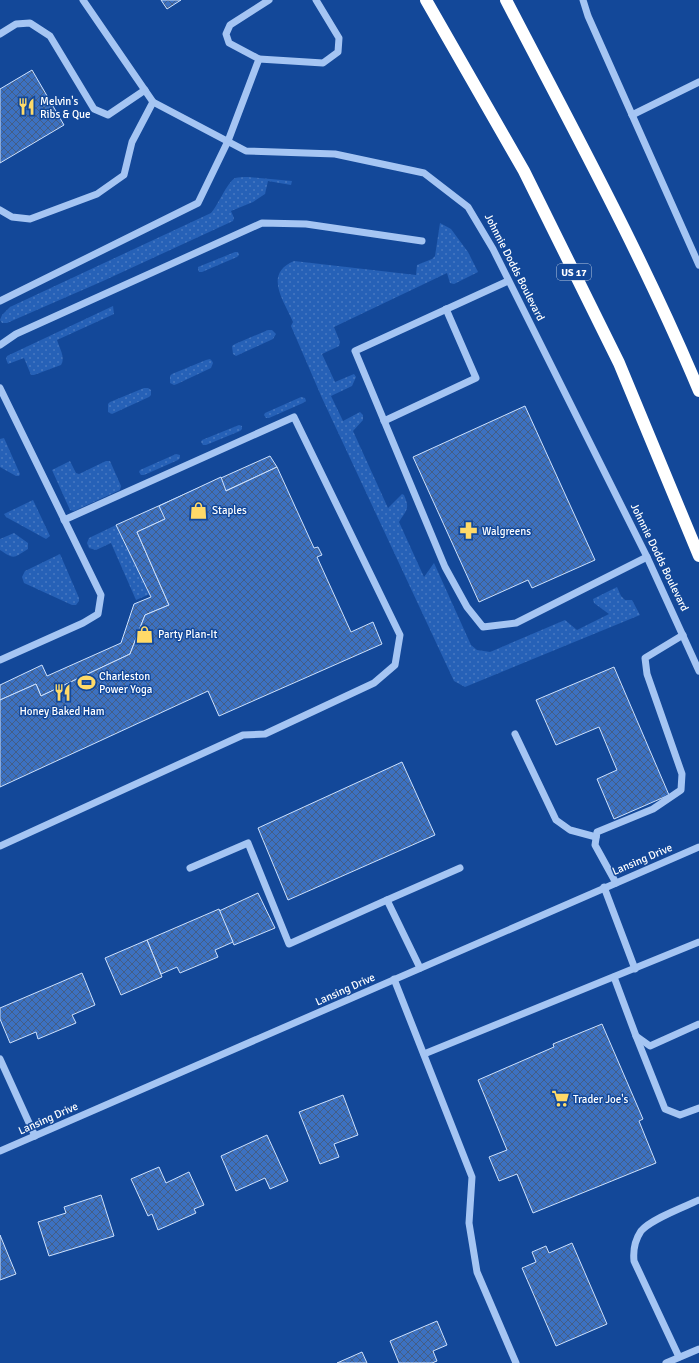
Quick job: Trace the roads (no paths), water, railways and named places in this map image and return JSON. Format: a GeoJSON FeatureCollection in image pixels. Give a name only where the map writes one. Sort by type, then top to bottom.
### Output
{"type":"FeatureCollection","features":[{"type":"Feature","properties":{"kind":"highway","name":"US 17"},"geometry":{"type":"LineString","coordinates":[[426,0],[524,171],[619,363],[699,556]]}},
{"type":"Feature","properties":{"kind":"highway"},"geometry":{"type":"LineString","coordinates":[[506,0],[631,242],[675,334],[699,391]]}},
{"type":"Feature","properties":{"kind":"street","name":"Johnnie Dodds Boulevard"},"geometry":{"type":"LineString","coordinates":[[83,0],[153,102],[246,151],[335,154],[424,173],[468,207],[493,249],[647,557],[699,671]]}},
{"type":"Feature","properties":{"kind":"street"},"geometry":{"type":"LineString","coordinates":[[269,0],[230,25],[226,34],[229,43],[259,59],[323,63],[338,52],[339,38],[316,0]]}},
{"type":"Feature","properties":{"kind":"street"},"geometry":{"type":"LineString","coordinates":[[583,0],[588,16],[699,264]]}},
{"type":"Feature","properties":{"kind":"street"},"geometry":{"type":"LineString","coordinates":[[0,34],[16,24],[30,23],[50,36],[94,109],[108,115],[145,90]]}},
{"type":"Feature","properties":{"kind":"street"},"geometry":{"type":"LineString","coordinates":[[0,301],[198,203],[228,141],[259,59]]}},
{"type":"Feature","properties":{"kind":"street"},"geometry":{"type":"LineString","coordinates":[[632,115],[699,82]]}},
{"type":"Feature","properties":{"kind":"street"},"geometry":{"type":"LineString","coordinates":[[0,210],[12,217],[30,219],[97,194],[124,175],[132,142],[153,102]]}},
{"type":"Feature","properties":{"kind":"street"},"geometry":{"type":"LineString","coordinates":[[0,345],[16,334],[262,223],[306,224],[422,241]]}},
{"type":"Feature","properties":{"kind":"street"},"geometry":{"type":"LineString","coordinates":[[508,281],[354,351],[445,567],[467,607],[484,627],[516,623],[647,557]]}},
{"type":"Feature","properties":{"kind":"street"},"geometry":{"type":"LineString","coordinates":[[384,421],[476,378],[446,309]]}},
{"type":"Feature","properties":{"kind":"street"},"geometry":{"type":"LineString","coordinates":[[0,388],[101,595],[98,614],[83,623],[0,660]]}},
{"type":"Feature","properties":{"kind":"street"},"geometry":{"type":"LineString","coordinates":[[0,846],[243,735],[265,734],[374,683],[395,665],[400,636],[294,417],[64,520]]}},
{"type":"Feature","properties":{"kind":"street"},"geometry":{"type":"LineString","coordinates":[[616,883],[595,845],[596,832],[653,809],[681,790],[682,774],[647,674],[645,658],[683,634]]}},
{"type":"Feature","properties":{"kind":"street"},"geometry":{"type":"LineString","coordinates":[[515,734],[556,820],[570,830],[596,837]]}},
{"type":"Feature","properties":{"kind":"street"},"geometry":{"type":"LineString","coordinates":[[190,868],[248,843],[289,944],[460,868]]}},
{"type":"Feature","properties":{"kind":"street","name":"Lansing Drive"},"geometry":{"type":"LineString","coordinates":[[0,1151],[604,887],[699,847]]}},
{"type":"Feature","properties":{"kind":"street"},"geometry":{"type":"LineString","coordinates":[[604,887],[635,968]]}},
{"type":"Feature","properties":{"kind":"street"},"geometry":{"type":"LineString","coordinates":[[387,900],[420,968]]}},
{"type":"Feature","properties":{"kind":"street"},"geometry":{"type":"LineString","coordinates":[[424,1054],[699,942]]}},
{"type":"Feature","properties":{"kind":"street"},"geometry":{"type":"LineString","coordinates":[[614,977],[665,1109],[680,1115],[699,1108]]}},
{"type":"Feature","properties":{"kind":"street"},"geometry":{"type":"LineString","coordinates":[[394,979],[472,1177],[469,1223],[477,1272],[516,1363]]}},
{"type":"Feature","properties":{"kind":"street"},"geometry":{"type":"LineString","coordinates":[[636,1036],[650,1046],[699,1024]]}},
{"type":"Feature","properties":{"kind":"street"},"geometry":{"type":"LineString","coordinates":[[0,1059],[35,1136]]}},
{"type":"Feature","properties":{"kind":"street"},"geometry":{"type":"LineString","coordinates":[[679,1357],[634,1261],[634,1254],[636,1242],[642,1231],[653,1222],[699,1200]]}},
{"type":"Feature","properties":{"kind":"street"},"geometry":{"type":"LineString","coordinates":[[666,1363],[699,1349]]}},
{"type":"Feature","properties":{"kind":"place","name":"Melvin's Ribs & Que"},"geometry":{"type":"Point","coordinates":[27,107]}},
{"type":"Feature","properties":{"kind":"place","name":"Staples"},"geometry":{"type":"Point","coordinates":[199,510]}},
{"type":"Feature","properties":{"kind":"place","name":"Walgreens"},"geometry":{"type":"Point","coordinates":[469,531]}},
{"type":"Feature","properties":{"kind":"place","name":"Party Plan-It"},"geometry":{"type":"Point","coordinates":[145,634]}},
{"type":"Feature","properties":{"kind":"place","name":"Charleston Power Yoga"},"geometry":{"type":"Point","coordinates":[86,682]}},
{"type":"Feature","properties":{"kind":"place","name":"Honey Baked Ham"},"geometry":{"type":"Point","coordinates":[62,693]}},
{"type":"Feature","properties":{"kind":"place","name":"Trader Joe's"},"geometry":{"type":"Point","coordinates":[560,1099]}}]}
